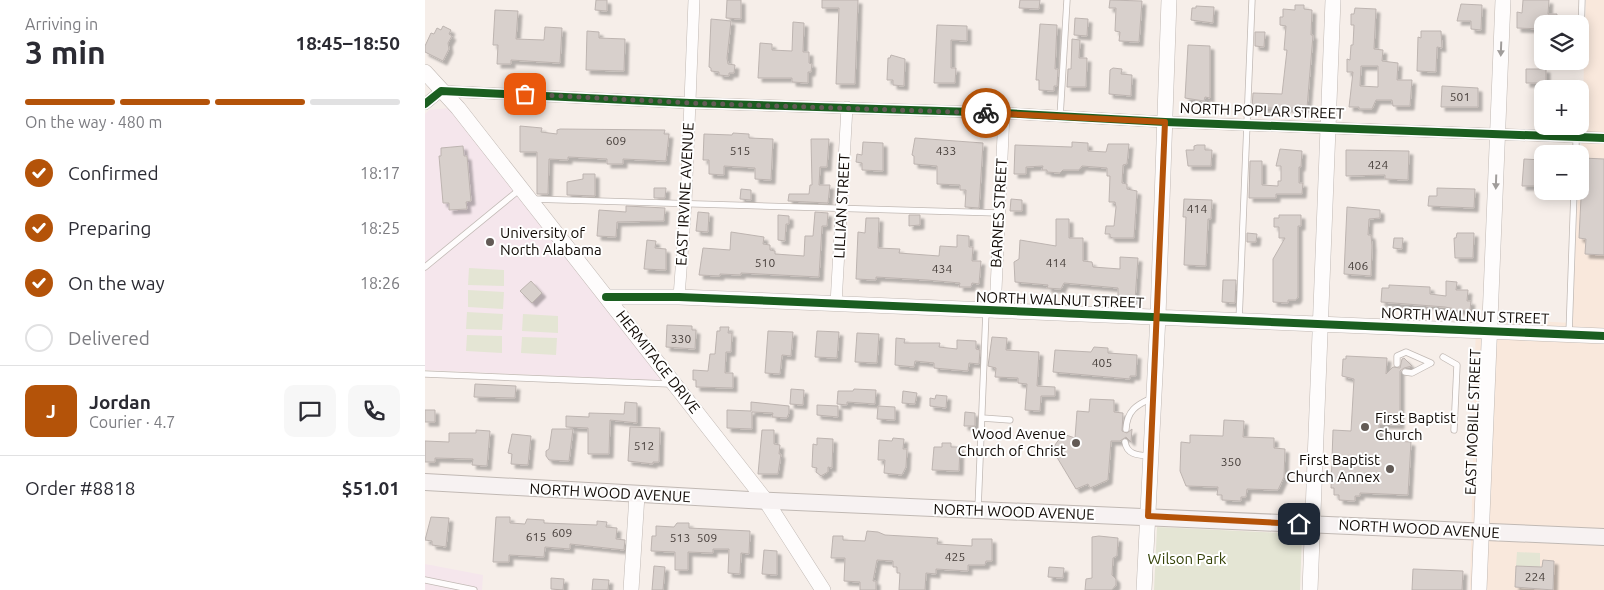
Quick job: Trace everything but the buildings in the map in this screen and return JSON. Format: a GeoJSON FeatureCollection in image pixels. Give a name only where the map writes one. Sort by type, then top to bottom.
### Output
{"type":"FeatureCollection","features":[{"type":"Feature","properties":{"kind":"main road","name":"NORTH WOOD AVENUE"},"geometry":{"type":"LineString","coordinates":[[425,482],[637,495],[978,511],[1148,516],[1604,537]]}},
{"type":"Feature","properties":{"kind":"street","name":"EAST IRVINE AVENUE"},"geometry":{"type":"LineString","coordinates":[[679,297],[686,202],[694,0]]}},
{"type":"Feature","properties":{"kind":"street"},"geometry":{"type":"LineString","coordinates":[[1144,590],[1158,316],[1169,0]]}},
{"type":"Feature","properties":{"kind":"street"},"geometry":{"type":"LineString","coordinates":[[1310,590],[1333,0]]}},
{"type":"Feature","properties":{"kind":"street","name":"EAST MOBILE STREET"},"geometry":{"type":"LineString","coordinates":[[1479,590],[1503,0]]}},
{"type":"Feature","properties":{"kind":"street","name":"HERMITAGE DRIVE"},"geometry":{"type":"LineString","coordinates":[[425,72],[457,108],[525,193],[766,501],[823,590]]}},
{"type":"Feature","properties":{"kind":"street","name":"NORTH POPLAR STREET"},"geometry":{"type":"LineString","coordinates":[[441,91],[690,103],[847,107],[1165,122],[1604,138]]}},
{"type":"Feature","properties":{"kind":"street"},"geometry":{"type":"LineString","coordinates":[[425,104],[441,91]]}},
{"type":"Feature","properties":{"kind":"street","name":"LILLIAN STREET"},"geometry":{"type":"LineString","coordinates":[[836,304],[847,107]]}},
{"type":"Feature","properties":{"kind":"street","name":"BARNES STREET"},"geometry":{"type":"LineString","coordinates":[[991,311],[999,213],[1004,114]]}},
{"type":"Feature","properties":{"kind":"street","name":"NORTH WALNUT STREET"},"geometry":{"type":"LineString","coordinates":[[606,297],[679,297],[1604,336]]}},
{"type":"Feature","properties":{"kind":"street"},"geometry":{"type":"LineString","coordinates":[[631,590],[637,495]]}},
{"type":"Feature","properties":{"kind":"lane"},"geometry":{"type":"LineString","coordinates":[[1060,116],[1067,0]]}},
{"type":"Feature","properties":{"kind":"lane"},"geometry":{"type":"LineString","coordinates":[[1239,320],[1252,0]]}},
{"type":"Feature","properties":{"kind":"lane"},"geometry":{"type":"LineString","coordinates":[[1582,0],[1582,15]]}},
{"type":"Feature","properties":{"kind":"lane"},"geometry":{"type":"LineString","coordinates":[[1576,137],[1576,145]]}},
{"type":"Feature","properties":{"kind":"lane"},"geometry":{"type":"LineString","coordinates":[[425,266],[525,193],[686,202],[999,213]]}},
{"type":"Feature","properties":{"kind":"lane"},"geometry":{"type":"LineString","coordinates":[[1569,334],[1574,200]]}},
{"type":"Feature","properties":{"kind":"lane"},"geometry":{"type":"LineString","coordinates":[[978,511],[982,418],[991,311]]}},
{"type":"Feature","properties":{"kind":"lane"},"geometry":{"type":"LineString","coordinates":[[1397,364],[1397,356],[1406,352],[1431,363],[1412,373],[1405,372]]}},
{"type":"Feature","properties":{"kind":"lane"},"geometry":{"type":"LineString","coordinates":[[1443,357],[1457,365],[1454,430]]}},
{"type":"Feature","properties":{"kind":"lane"},"geometry":{"type":"LineString","coordinates":[[425,374],[676,384]]}},
{"type":"Feature","properties":{"kind":"lane"},"geometry":{"type":"LineString","coordinates":[[1125,429],[1129,414],[1137,404],[1154,398]]}},
{"type":"Feature","properties":{"kind":"lane"},"geometry":{"type":"LineString","coordinates":[[982,418],[1010,420]]}},
{"type":"Feature","properties":{"kind":"lane"},"geometry":{"type":"LineString","coordinates":[[1125,442],[1130,453],[1151,456]]}},
{"type":"Feature","properties":{"kind":"lane"},"geometry":{"type":"LineString","coordinates":[[425,580],[474,590]]}},
{"type":"Feature","properties":{"kind":"shaded area"},"geometry":{"type":"Polygon","coordinates":[[[1586,0],[1604,0],[1604,590],[1470,590],[1476,318],[1572,323],[1578,200],[1589,200],[1589,145],[1581,145],[1582,135],[1589,135],[1589,80],[1583,80],[1584,70],[1589,70],[1589,15],[1586,15],[1586,0]]]}},
{"type":"Feature","properties":{"kind":"shaded area","name":"University of North Alabama"},"geometry":{"type":"Polygon","coordinates":[[[449,108],[663,381],[425,370],[425,114],[429,110],[449,108]]]}},
{"type":"Feature","properties":{"kind":"shaded area"},"geometry":{"type":"Polygon","coordinates":[[[425,564],[483,575],[482,590],[425,590],[425,564]]]}},
{"type":"Feature","properties":{"kind":"green space"},"geometry":{"type":"Polygon","coordinates":[[[469,268],[504,270],[504,286],[468,285],[469,268]]]}},
{"type":"Feature","properties":{"kind":"green space"},"geometry":{"type":"Polygon","coordinates":[[[468,290],[504,292],[503,309],[468,307],[468,290]]]}},
{"type":"Feature","properties":{"kind":"green space"},"geometry":{"type":"Polygon","coordinates":[[[467,312],[503,314],[502,330],[466,329],[467,312]]]}},
{"type":"Feature","properties":{"kind":"green space"},"geometry":{"type":"Polygon","coordinates":[[[523,314],[558,316],[558,333],[522,331],[523,314]]]}},
{"type":"Feature","properties":{"kind":"green space"},"geometry":{"type":"Polygon","coordinates":[[[467,335],[502,336],[502,353],[466,351],[467,335]]]}},
{"type":"Feature","properties":{"kind":"green space"},"geometry":{"type":"Polygon","coordinates":[[[522,337],[557,338],[556,355],[521,353],[522,337]]]}},
{"type":"Feature","properties":{"kind":"green space","name":"Wilson Park"},"geometry":{"type":"Polygon","coordinates":[[[1157,527],[1302,534],[1300,590],[1154,590],[1157,527]]]}},
{"type":"Feature","properties":{"kind":"green space"},"geometry":{"type":"Polygon","coordinates":[[[1517,552],[1540,553],[1540,567],[1516,566],[1517,552]]]}},
{"type":"Feature","properties":{"kind":"cycle path"},"geometry":{"type":"LineString","coordinates":[[425,104],[441,91],[690,103],[1004,113],[1165,122],[1604,138]]}},
{"type":"Feature","properties":{"kind":"cycle path"},"geometry":{"type":"LineString","coordinates":[[606,297],[679,297],[1604,336]]}},
{"type":"Feature","properties":{"kind":"way so far"},"geometry":{"type":"LineString","coordinates":[[525,94],[690,103],[986,113]]}},
{"type":"Feature","properties":{"kind":"place","name":"University of North Alabama"},"geometry":{"type":"Point","coordinates":[490,242]}},
{"type":"Feature","properties":{"kind":"place","name":"First Baptist Church"},"geometry":{"type":"Point","coordinates":[1365,427]}},
{"type":"Feature","properties":{"kind":"place","name":"Wood Avenue Church of Christ"},"geometry":{"type":"Point","coordinates":[1076,443]}},
{"type":"Feature","properties":{"kind":"place","name":"First Baptist Church Annex"},"geometry":{"type":"Point","coordinates":[1390,469]}},
{"type":"Feature","properties":{"kind":"route"},"geometry":{"type":"LineString","coordinates":[[986,113],[1165,122],[1148,516],[1299,524]]}}]}
